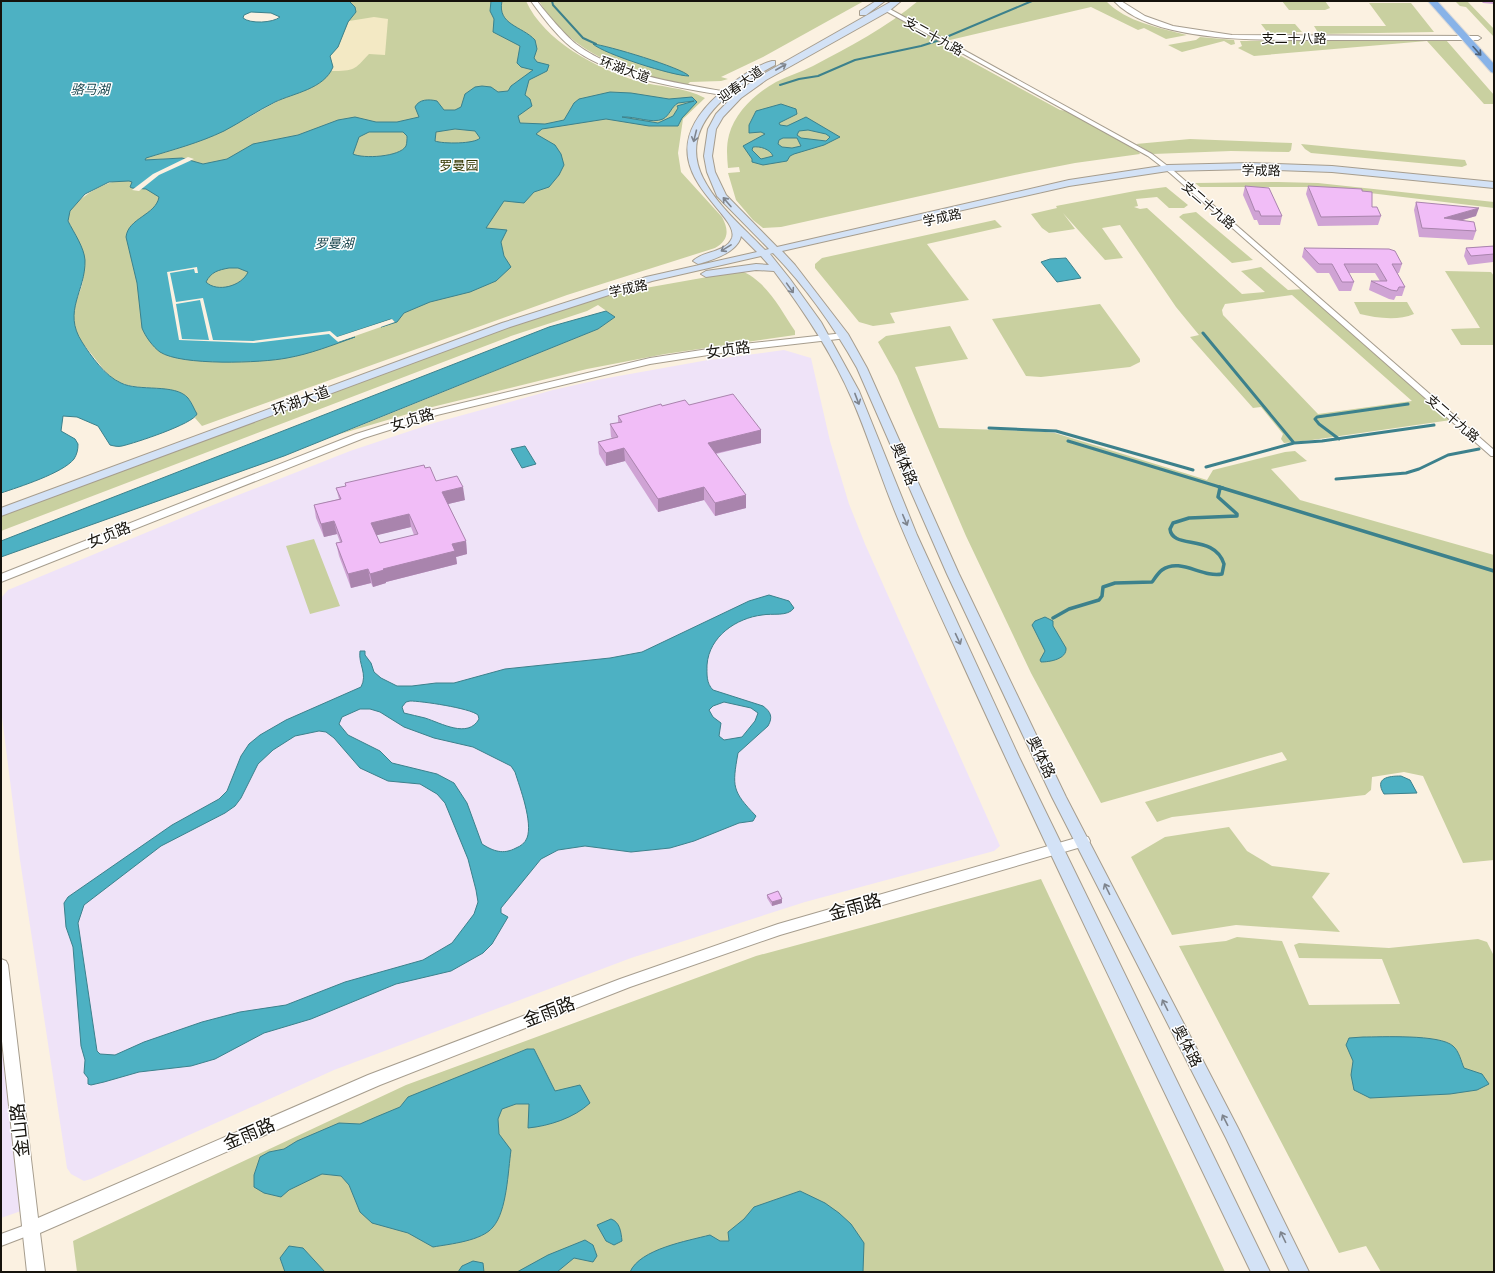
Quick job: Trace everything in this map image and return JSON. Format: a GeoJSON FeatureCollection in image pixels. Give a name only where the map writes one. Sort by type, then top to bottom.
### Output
{"type":"FeatureCollection","features":[{"type":"Feature","properties":{"kind":"highway"},"geometry":{"type":"LineString","coordinates":[[1432,1],[1494,70]]}},
{"type":"Feature","properties":{"kind":"highway"},"geometry":{"type":"LineString","coordinates":[[1469,27],[1481,40]]}},
{"type":"Feature","properties":{"kind":"main road","name":"迎春大道"},"geometry":{"type":"LineString","coordinates":[[772,256],[729,216],[700,180],[694,166],[693,145],[698,126],[705,115],[724,93],[756,71],[864,13],[881,1]]}},
{"type":"Feature","properties":{"kind":"main road","name":"迎春大道"},"geometry":{"type":"LineString","coordinates":[[772,256],[722,196],[710,168],[709,140],[712,129],[719,116],[738,96],[767,75],[886,10],[897,1]]}},
{"type":"Feature","properties":{"kind":"main road"},"geometry":{"type":"LineString","coordinates":[[756,71],[767,75]]}},
{"type":"Feature","properties":{"kind":"main road"},"geometry":{"type":"LineString","coordinates":[[705,115],[719,116]]}},
{"type":"Feature","properties":{"kind":"main road","name":"学成路"},"geometry":{"type":"LineString","coordinates":[[603,294],[649,281],[772,256],[810,245],[1091,183],[1170,170],[1212,166],[1290,167],[1494,185]]}},
{"type":"Feature","properties":{"kind":"main road","name":"学成路"},"geometry":{"type":"LineString","coordinates":[[1170,170],[1248,169],[1294,171],[1494,189]]}},
{"type":"Feature","properties":{"kind":"main road"},"geometry":{"type":"LineString","coordinates":[[739,215],[766,235],[778,239],[810,245]]}},
{"type":"Feature","properties":{"kind":"main road"},"geometry":{"type":"LineString","coordinates":[[649,281],[727,249],[736,241],[737,233],[729,216]]}},
{"type":"Feature","properties":{"kind":"main road"},"geometry":{"type":"LineString","coordinates":[[792,267],[792,259],[810,245]]}},
{"type":"Feature","properties":{"kind":"main road"},"geometry":{"type":"LineString","coordinates":[[649,281],[736,269],[762,267],[772,256]]}},
{"type":"Feature","properties":{"kind":"main road","name":"奥体路"},"geometry":{"type":"LineString","coordinates":[[772,256],[792,267],[844,336],[878,399],[918,497],[953,574],[1059,797],[1084,841],[1232,1133],[1300,1272]]}},
{"type":"Feature","properties":{"kind":"main road","name":"奥体路"},"geometry":{"type":"LineString","coordinates":[[772,256],[827,338],[851,384],[892,490],[927,572],[1055,848],[1261,1272]]}},
{"type":"Feature","properties":{"kind":"main road","name":"环湖大道"},"geometry":{"type":"LineString","coordinates":[[1,512],[506,325],[603,294]]}},
{"type":"Feature","properties":{"kind":"street","name":"环湖大道"},"geometry":{"type":"LineString","coordinates":[[534,1],[573,45],[604,64],[660,81],[738,96]]}},
{"type":"Feature","properties":{"kind":"street","name":"支二十八路"},"geometry":{"type":"LineString","coordinates":[[1117,1],[1132,12],[1161,24],[1194,32],[1232,37],[1464,38],[1481,40]]}},
{"type":"Feature","properties":{"kind":"street","name":"支二十九路"},"geometry":{"type":"LineString","coordinates":[[886,10],[1150,155],[1170,170],[1494,454]]}},
{"type":"Feature","properties":{"kind":"street","name":"女贞路"},"geometry":{"type":"LineString","coordinates":[[1,578],[360,436],[426,415],[540,386],[650,362],[734,348],[844,336]]}},
{"type":"Feature","properties":{"kind":"street","name":"金雨路"},"geometry":{"type":"LineString","coordinates":[[31,1229],[374,1080],[625,983],[778,930],[1055,848],[1084,841]]}},
{"type":"Feature","properties":{"kind":"street","name":"金山路"},"geometry":{"type":"LineString","coordinates":[[1,964],[36,1272]]}},
{"type":"Feature","properties":{"kind":"street"},"geometry":{"type":"LineString","coordinates":[[1,1240],[31,1229]]}},
{"type":"Feature","properties":{"kind":"shaded area"},"geometry":{"type":"Polygon","coordinates":[[[784,350],[811,358],[830,441],[849,504],[865,544],[1000,846],[994,851],[805,902],[631,958],[334,1070],[91,1179],[84,1181],[71,1174],[67,1168],[20,860],[1,709],[1,598],[8,590],[203,509],[350,451],[434,423],[553,390],[602,379],[708,360],[784,350]]]}},
{"type":"Feature","properties":{"kind":"shaded area"},"geometry":{"type":"Polygon","coordinates":[[[1,1026],[21,1211],[1,1218],[1,1026]]]}},
{"type":"Feature","properties":{"kind":"green space","name":"罗曼园"},"geometry":{"type":"Polygon","coordinates":[[[349,1],[526,1],[534,15],[545,29],[573,51],[589,61],[605,69],[637,81],[680,89],[705,98],[683,119],[678,153],[681,172],[722,217],[727,230],[725,238],[720,245],[715,248],[567,295],[202,426],[195,418],[197,414],[191,401],[183,394],[167,389],[131,386],[119,382],[106,372],[81,341],[76,331],[73,317],[75,305],[83,281],[82,266],[76,236],[69,223],[68,217],[71,210],[77,203],[95,189],[116,181],[125,180],[132,182],[174,158],[144,160],[145,158],[203,140],[244,120],[283,98],[314,86],[355,7],[349,1]]]}},
{"type":"Feature","properties":{"kind":"green space"},"geometry":{"type":"Polygon","coordinates":[[[539,1],[864,1],[763,57],[721,77],[728,79],[721,81],[690,82],[687,85],[644,74],[603,59],[567,35],[552,20],[539,1]]]}},
{"type":"Feature","properties":{"kind":"green space"},"geometry":{"type":"Polygon","coordinates":[[[918,1],[1106,1],[1123,14],[1133,19],[1155,27],[1187,35],[1166,39],[1144,28],[1138,30],[1091,7],[950,40],[941,45],[1060,110],[1067,111],[1138,151],[1140,154],[1075,163],[1024,173],[781,227],[763,228],[753,220],[736,200],[728,173],[740,172],[739,167],[728,168],[727,147],[732,127],[741,111],[768,86],[813,66],[854,44],[881,28],[918,1]]]}},
{"type":"Feature","properties":{"kind":"green space"},"geometry":{"type":"Polygon","coordinates":[[[1282,1],[1325,1],[1330,8],[1325,10],[1289,10],[1282,1]]]}},
{"type":"Feature","properties":{"kind":"green space"},"geometry":{"type":"Polygon","coordinates":[[[1455,1],[1467,1],[1494,29],[1494,37],[1466,7],[1460,6],[1455,1]]]}},
{"type":"Feature","properties":{"kind":"green space"},"geometry":{"type":"Polygon","coordinates":[[[1369,3],[1411,3],[1434,32],[1319,34],[1314,26],[1386,26],[1369,3]]]}},
{"type":"Feature","properties":{"kind":"green space"},"geometry":{"type":"Polygon","coordinates":[[[1261,24],[1295,24],[1302,32],[1296,32],[1297,34],[1268,33],[1261,24]]]}},
{"type":"Feature","properties":{"kind":"green space"},"geometry":{"type":"Polygon","coordinates":[[[1200,37],[1234,40],[1235,44],[1231,45],[1224,41],[1182,52],[1168,45],[1196,40],[1200,37]]]}},
{"type":"Feature","properties":{"kind":"green space"},"geometry":{"type":"Polygon","coordinates":[[[1446,40],[1494,95],[1494,104],[1484,104],[1427,41],[1254,56],[1238,48],[1242,46],[1240,41],[1446,40]]]}},
{"type":"Feature","properties":{"kind":"green space"},"geometry":{"type":"Polygon","coordinates":[[[1190,139],[1292,143],[1291,150],[1289,152],[1231,151],[1153,154],[1136,144],[1190,139]]]}},
{"type":"Feature","properties":{"kind":"green space"},"geometry":{"type":"Polygon","coordinates":[[[1301,144],[1465,160],[1467,165],[1462,167],[1311,153],[1301,144]]]}},
{"type":"Feature","properties":{"kind":"green space"},"geometry":{"type":"Polygon","coordinates":[[[1195,183],[1318,183],[1494,202],[1494,208],[1320,187],[1200,187],[1195,183]]]}},
{"type":"Feature","properties":{"kind":"green space"},"geometry":{"type":"Polygon","coordinates":[[[1166,187],[1188,205],[1184,208],[1169,208],[1157,197],[1136,199],[1138,206],[1134,207],[1140,209],[1147,208],[1242,294],[1265,292],[1241,271],[1261,267],[1288,290],[1304,289],[1451,420],[1284,443],[1281,439],[1283,434],[1261,407],[1253,408],[1190,337],[1199,335],[1176,307],[1120,225],[1102,228],[1123,258],[1105,260],[1063,213],[1075,229],[1049,233],[1042,228],[1031,214],[1057,208],[1056,206],[1135,191],[1166,187]],[[1292,295],[1225,304],[1222,310],[1223,315],[1318,414],[1412,401],[1292,295]]]}},
{"type":"Feature","properties":{"kind":"green space"},"geometry":{"type":"Polygon","coordinates":[[[1196,212],[1253,260],[1232,263],[1179,217],[1183,214],[1196,212]]]}},
{"type":"Feature","properties":{"kind":"green space"},"geometry":{"type":"Polygon","coordinates":[[[995,220],[1002,227],[927,244],[969,300],[890,313],[895,323],[873,326],[859,322],[815,268],[815,264],[822,258],[995,220]]]}},
{"type":"Feature","properties":{"kind":"green space"},"geometry":{"type":"Polygon","coordinates":[[[741,271],[758,281],[772,296],[795,331],[795,335],[665,354],[587,369],[428,408],[340,434],[598,329],[615,317],[598,305],[587,311],[511,336],[1,531],[1,516],[510,326],[606,295],[741,271]]]}},
{"type":"Feature","properties":{"kind":"green space"},"geometry":{"type":"Polygon","coordinates":[[[1445,271],[1491,272],[1494,276],[1494,345],[1461,345],[1451,329],[1480,328],[1445,271]]]}},
{"type":"Feature","properties":{"kind":"green space"},"geometry":{"type":"Polygon","coordinates":[[[1354,302],[1407,302],[1414,314],[1401,318],[1380,318],[1360,314],[1354,302]]]}},
{"type":"Feature","properties":{"kind":"green space"},"geometry":{"type":"Polygon","coordinates":[[[1100,304],[1140,359],[1140,362],[1130,367],[1041,377],[1026,376],[992,319],[1100,304]]]}},
{"type":"Feature","properties":{"kind":"green space"},"geometry":{"type":"Polygon","coordinates":[[[950,326],[968,359],[915,367],[939,428],[1055,433],[1207,480],[1213,470],[1285,452],[1295,451],[1307,461],[1271,469],[1300,500],[1494,555],[1494,860],[1463,863],[1423,776],[1404,772],[1372,777],[1371,790],[1365,795],[1172,817],[1157,822],[1145,802],[1287,760],[1282,752],[1101,803],[1031,673],[966,536],[897,376],[878,342],[886,336],[950,326]]]}},
{"type":"Feature","properties":{"kind":"green space"},"geometry":{"type":"Polygon","coordinates":[[[314,539],[340,606],[310,614],[286,546],[314,539]]]}},
{"type":"Feature","properties":{"kind":"green space"},"geometry":{"type":"Polygon","coordinates":[[[1229,827],[1247,851],[1272,866],[1330,873],[1312,897],[1340,932],[1236,925],[1172,935],[1131,857],[1165,837],[1229,827]]]}},
{"type":"Feature","properties":{"kind":"green space"},"geometry":{"type":"Polygon","coordinates":[[[1041,879],[1225,1272],[77,1272],[73,1241],[406,1085],[756,956],[1041,879]]]}},
{"type":"Feature","properties":{"kind":"green space"},"geometry":{"type":"Polygon","coordinates":[[[1237,937],[1282,941],[1309,1005],[1400,1004],[1382,959],[1299,958],[1294,945],[1299,943],[1389,948],[1478,939],[1487,942],[1494,956],[1494,1272],[1381,1272],[1366,1246],[1339,1253],[1179,946],[1226,941],[1237,937]]]}},
{"type":"Feature","properties":{"kind":"sand"},"geometry":{"type":"Polygon","coordinates":[[[374,17],[388,19],[385,55],[369,54],[357,66],[350,70],[331,71],[333,66],[330,56],[338,47],[349,21],[374,17]]]}},
{"type":"Feature","properties":{"kind":"water"},"geometry":{"type":"Polygon","coordinates":[[[1,1],[349,1],[355,7],[356,12],[348,22],[338,47],[330,56],[333,67],[323,80],[308,89],[275,102],[224,131],[185,146],[146,158],[145,160],[182,158],[203,164],[227,159],[253,144],[298,135],[338,120],[355,117],[376,122],[397,122],[419,117],[415,107],[419,102],[424,100],[437,101],[444,110],[455,110],[461,107],[465,94],[475,87],[491,87],[498,92],[508,91],[511,86],[533,70],[521,67],[517,63],[520,46],[493,32],[494,19],[490,11],[491,1],[502,1],[501,9],[507,20],[535,40],[537,49],[534,58],[537,62],[549,65],[547,71],[529,80],[525,95],[530,99],[532,106],[518,116],[520,123],[545,124],[564,120],[574,103],[579,99],[610,92],[631,93],[669,99],[692,97],[697,102],[682,118],[678,126],[649,126],[606,119],[542,129],[536,134],[555,145],[561,154],[564,165],[559,175],[549,187],[534,192],[524,203],[504,201],[486,228],[507,230],[501,242],[504,256],[511,267],[496,281],[470,292],[430,302],[404,313],[397,322],[381,327],[395,322],[391,319],[337,337],[338,342],[355,337],[330,346],[313,352],[275,360],[222,362],[185,360],[170,356],[157,350],[142,328],[137,283],[126,237],[132,225],[153,208],[159,197],[146,189],[130,187],[132,182],[129,181],[109,182],[85,194],[70,211],[68,221],[81,245],[85,260],[82,282],[74,311],[76,331],[90,353],[109,376],[129,386],[166,389],[182,393],[188,398],[197,414],[193,418],[175,428],[122,446],[110,445],[98,426],[77,417],[63,416],[61,431],[75,439],[78,444],[74,459],[51,474],[1,493],[1,1]],[[251,12],[244,15],[243,18],[246,20],[256,22],[272,21],[280,17],[271,13],[251,12]],[[694,101],[678,103],[663,119],[659,120],[654,121],[622,117],[658,123],[673,116],[678,108],[677,106],[694,101]],[[455,129],[436,132],[435,141],[439,142],[466,142],[480,138],[475,131],[455,129]],[[369,132],[359,137],[353,154],[358,156],[373,157],[397,153],[406,146],[407,136],[403,132],[369,132]],[[238,268],[215,272],[206,282],[216,287],[229,286],[240,281],[248,272],[238,268]]]}},
{"type":"Feature","properties":{"kind":"water"},"geometry":{"type":"Polygon","coordinates":[[[593,44],[628,52],[684,72],[689,76],[639,64],[610,53],[593,44]]]}},
{"type":"Feature","properties":{"kind":"water"},"geometry":{"type":"Polygon","coordinates":[[[781,104],[796,109],[797,114],[779,123],[780,125],[787,126],[806,117],[840,137],[824,145],[794,154],[790,156],[787,161],[763,165],[752,162],[752,159],[743,146],[765,134],[761,132],[749,133],[749,125],[756,111],[781,104]],[[808,130],[799,131],[797,135],[801,138],[826,141],[830,137],[826,134],[808,130]],[[783,138],[779,140],[778,144],[782,147],[792,148],[801,146],[797,138],[783,138]],[[753,147],[752,150],[761,159],[773,156],[767,150],[759,147],[753,147]]]}},
{"type":"Feature","properties":{"kind":"water"},"geometry":{"type":"Polygon","coordinates":[[[1066,258],[1081,278],[1057,282],[1041,262],[1050,259],[1066,258]]]}},
{"type":"Feature","properties":{"kind":"water"},"geometry":{"type":"Polygon","coordinates":[[[606,311],[615,317],[598,329],[284,456],[1,557],[1,541],[549,327],[606,311]]]}},
{"type":"Feature","properties":{"kind":"water"},"geometry":{"type":"Polygon","coordinates":[[[525,446],[536,464],[522,468],[511,449],[525,446]]]}},
{"type":"Feature","properties":{"kind":"water"},"geometry":{"type":"Polygon","coordinates":[[[769,595],[789,601],[794,608],[788,613],[766,614],[734,624],[719,637],[713,645],[707,665],[707,678],[713,690],[763,706],[768,710],[771,717],[768,726],[738,753],[736,764],[736,788],[742,800],[756,816],[753,821],[739,823],[694,841],[670,848],[631,852],[585,846],[558,850],[541,859],[501,908],[501,913],[508,917],[492,944],[483,953],[451,971],[396,984],[311,1019],[264,1033],[215,1059],[191,1066],[139,1072],[104,1082],[91,1085],[88,1084],[88,1078],[84,1073],[85,1060],[81,1046],[73,947],[66,927],[64,903],[68,897],[172,825],[219,799],[227,791],[241,756],[249,744],[260,735],[286,720],[361,687],[364,678],[360,660],[360,651],[365,651],[365,655],[371,663],[374,672],[381,678],[397,686],[454,683],[505,669],[610,658],[642,652],[749,601],[769,595]],[[406,702],[402,707],[404,713],[425,718],[454,728],[468,728],[474,725],[479,719],[478,715],[473,712],[456,707],[424,702],[406,702]],[[724,702],[713,706],[709,710],[713,717],[721,723],[719,736],[724,740],[742,737],[755,721],[758,713],[751,708],[724,702]],[[360,709],[342,717],[339,724],[348,735],[380,751],[392,763],[437,774],[454,783],[467,803],[482,844],[490,849],[502,852],[511,850],[523,844],[527,838],[528,831],[527,814],[515,772],[511,766],[473,747],[434,738],[404,727],[380,712],[370,709],[360,709]],[[319,731],[295,736],[273,750],[258,764],[241,798],[235,806],[225,813],[161,846],[84,905],[78,923],[97,1051],[100,1054],[115,1055],[144,1042],[202,1022],[240,1012],[286,1005],[345,982],[423,960],[452,943],[474,914],[478,902],[468,859],[445,803],[437,794],[420,784],[388,781],[360,768],[334,738],[326,732],[319,731]]]}},
{"type":"Feature","properties":{"kind":"water"},"geometry":{"type":"Polygon","coordinates":[[[1045,617],[1053,621],[1053,626],[1066,648],[1066,652],[1057,659],[1041,662],[1040,660],[1045,651],[1032,625],[1035,621],[1045,617]]]}},
{"type":"Feature","properties":{"kind":"water"},"geometry":{"type":"Polygon","coordinates":[[[1401,776],[1410,780],[1417,793],[1384,794],[1381,789],[1382,781],[1387,777],[1401,776]]]}},
{"type":"Feature","properties":{"kind":"water"},"geometry":{"type":"Polygon","coordinates":[[[1410,1037],[1446,1042],[1453,1046],[1457,1051],[1464,1068],[1482,1074],[1489,1084],[1477,1090],[1450,1094],[1370,1098],[1354,1090],[1351,1075],[1353,1061],[1346,1045],[1349,1038],[1410,1037]]]}},
{"type":"Feature","properties":{"kind":"water"},"geometry":{"type":"Polygon","coordinates":[[[527,1049],[534,1049],[555,1091],[580,1085],[590,1103],[569,1117],[544,1125],[528,1128],[529,1104],[516,1104],[502,1109],[498,1119],[499,1134],[511,1150],[506,1190],[498,1220],[488,1232],[481,1236],[457,1243],[433,1247],[408,1233],[372,1223],[360,1212],[349,1185],[341,1176],[322,1174],[289,1190],[281,1197],[264,1193],[254,1187],[254,1175],[260,1157],[269,1152],[284,1149],[297,1141],[339,1123],[360,1124],[400,1107],[408,1097],[527,1049]]]}},
{"type":"Feature","properties":{"kind":"water"},"geometry":{"type":"Polygon","coordinates":[[[800,1191],[825,1203],[851,1224],[864,1243],[863,1272],[630,1272],[635,1264],[643,1257],[677,1243],[710,1235],[720,1241],[729,1241],[728,1232],[744,1219],[754,1207],[800,1191]]]}},
{"type":"Feature","properties":{"kind":"water"},"geometry":{"type":"Polygon","coordinates":[[[611,1219],[618,1225],[622,1238],[622,1241],[614,1245],[606,1241],[597,1225],[611,1219]]]}},
{"type":"Feature","properties":{"kind":"water"},"geometry":{"type":"Polygon","coordinates":[[[585,1240],[593,1245],[597,1256],[593,1262],[574,1258],[557,1272],[517,1272],[548,1255],[585,1240]]]}},
{"type":"Feature","properties":{"kind":"water"},"geometry":{"type":"Polygon","coordinates":[[[289,1246],[303,1248],[325,1272],[285,1272],[280,1258],[289,1246]]]}},
{"type":"Feature","properties":{"kind":"water"},"geometry":{"type":"Polygon","coordinates":[[[473,1261],[483,1263],[484,1272],[458,1272],[462,1266],[473,1261]]]}},
{"type":"Feature","properties":{"kind":"pier"},"geometry":{"type":"Polygon","coordinates":[[[188,157],[194,159],[159,175],[139,191],[132,190],[153,174],[188,157]]]}},
{"type":"Feature","properties":{"kind":"pier"},"geometry":{"type":"Polygon","coordinates":[[[197,267],[198,273],[195,273],[194,269],[170,273],[176,302],[203,298],[213,340],[253,341],[330,331],[337,337],[392,319],[395,322],[338,342],[329,334],[254,343],[179,340],[167,272],[197,267]],[[200,300],[176,304],[182,339],[209,340],[200,300]]]}},
{"type":"Feature","properties":{"kind":"building"},"geometry":{"type":"Polygon","coordinates":[[[1245,186],[1269,188],[1282,216],[1261,216],[1259,211],[1255,211],[1245,186]]]}},
{"type":"Feature","properties":{"kind":"building"},"geometry":{"type":"Polygon","coordinates":[[[1308,186],[1362,189],[1362,191],[1372,192],[1372,207],[1377,207],[1381,216],[1321,217],[1308,186]]]}},
{"type":"Feature","properties":{"kind":"building"},"geometry":{"type":"Polygon","coordinates":[[[1416,202],[1479,208],[1444,218],[1474,222],[1476,231],[1422,228],[1416,202]]]}},
{"type":"Feature","properties":{"kind":"building"},"geometry":{"type":"Polygon","coordinates":[[[1494,246],[1494,254],[1471,256],[1466,248],[1494,246]]]}},
{"type":"Feature","properties":{"kind":"building"},"geometry":{"type":"Polygon","coordinates":[[[1304,248],[1389,249],[1395,251],[1402,264],[1392,264],[1405,287],[1399,287],[1397,291],[1391,290],[1371,281],[1387,281],[1377,264],[1344,264],[1354,282],[1342,282],[1332,264],[1319,264],[1304,248]]]}},
{"type":"Feature","properties":{"kind":"building"},"geometry":{"type":"Polygon","coordinates":[[[733,394],[761,430],[708,443],[746,495],[715,503],[704,487],[658,499],[624,448],[606,453],[598,442],[618,437],[610,424],[622,422],[618,416],[661,404],[662,406],[685,400],[689,405],[733,394]]]}},
{"type":"Feature","properties":{"kind":"building"},"geometry":{"type":"Polygon","coordinates":[[[424,465],[425,468],[430,467],[436,481],[457,476],[463,487],[442,492],[466,541],[452,544],[455,551],[383,569],[384,570],[370,574],[368,569],[348,574],[336,543],[342,542],[334,521],[321,524],[314,505],[341,499],[336,488],[346,486],[345,483],[424,465]],[[409,514],[371,523],[380,543],[418,534],[409,514]]]}},
{"type":"Feature","properties":{"kind":"building"},"geometry":{"type":"Polygon","coordinates":[[[778,891],[782,899],[772,902],[767,895],[778,891]]]}},
{"type":"Feature","properties":{"kind":"waterway"},"geometry":{"type":"LineString","coordinates":[[552,1],[553,5],[583,38],[596,44]]}},
{"type":"Feature","properties":{"kind":"waterway"},"geometry":{"type":"LineString","coordinates":[[944,38],[1032,1]]}},
{"type":"Feature","properties":{"kind":"waterway"},"geometry":{"type":"LineString","coordinates":[[780,85],[799,79],[818,76],[855,60],[921,46],[940,40]]}},
{"type":"Feature","properties":{"kind":"waterway"},"geometry":{"type":"LineString","coordinates":[[1203,333],[1294,443]]}},
{"type":"Feature","properties":{"kind":"waterway"},"geometry":{"type":"LineString","coordinates":[[1339,439],[1319,424],[1315,419],[1317,417],[1408,404]]}},
{"type":"Feature","properties":{"kind":"waterway"},"geometry":{"type":"LineString","coordinates":[[1339,439],[1434,425]]}},
{"type":"Feature","properties":{"kind":"waterway"},"geometry":{"type":"LineString","coordinates":[[989,428],[1056,431],[1193,470]]}},
{"type":"Feature","properties":{"kind":"waterway"},"geometry":{"type":"LineString","coordinates":[[1294,443],[1339,439]]}},
{"type":"Feature","properties":{"kind":"waterway"},"geometry":{"type":"LineString","coordinates":[[1068,441],[1223,488]]}},
{"type":"Feature","properties":{"kind":"waterway"},"geometry":{"type":"LineString","coordinates":[[1206,467],[1294,443]]}},
{"type":"Feature","properties":{"kind":"waterway"},"geometry":{"type":"LineString","coordinates":[[1336,479],[1406,473],[1419,469],[1448,455],[1479,449]]}},
{"type":"Feature","properties":{"kind":"waterway"},"geometry":{"type":"LineString","coordinates":[[1219,487],[1494,571]]}},
{"type":"Feature","properties":{"kind":"waterway"},"geometry":{"type":"LineString","coordinates":[[1053,618],[1069,609],[1099,600],[1102,596],[1103,587],[1115,583],[1152,582],[1162,570],[1169,567],[1184,567],[1207,573],[1222,574],[1224,564],[1219,554],[1212,548],[1178,539],[1172,535],[1170,529],[1173,523],[1189,518],[1237,516],[1237,514],[1218,497],[1220,488]]}},
{"type":"Feature","properties":{"kind":"water label","name":"骆马湖"},"geometry":{"type":"Point","coordinates":[90,89]}},
{"type":"Feature","properties":{"kind":"water label","name":"罗曼湖"},"geometry":{"type":"Point","coordinates":[334,243]}}]}
